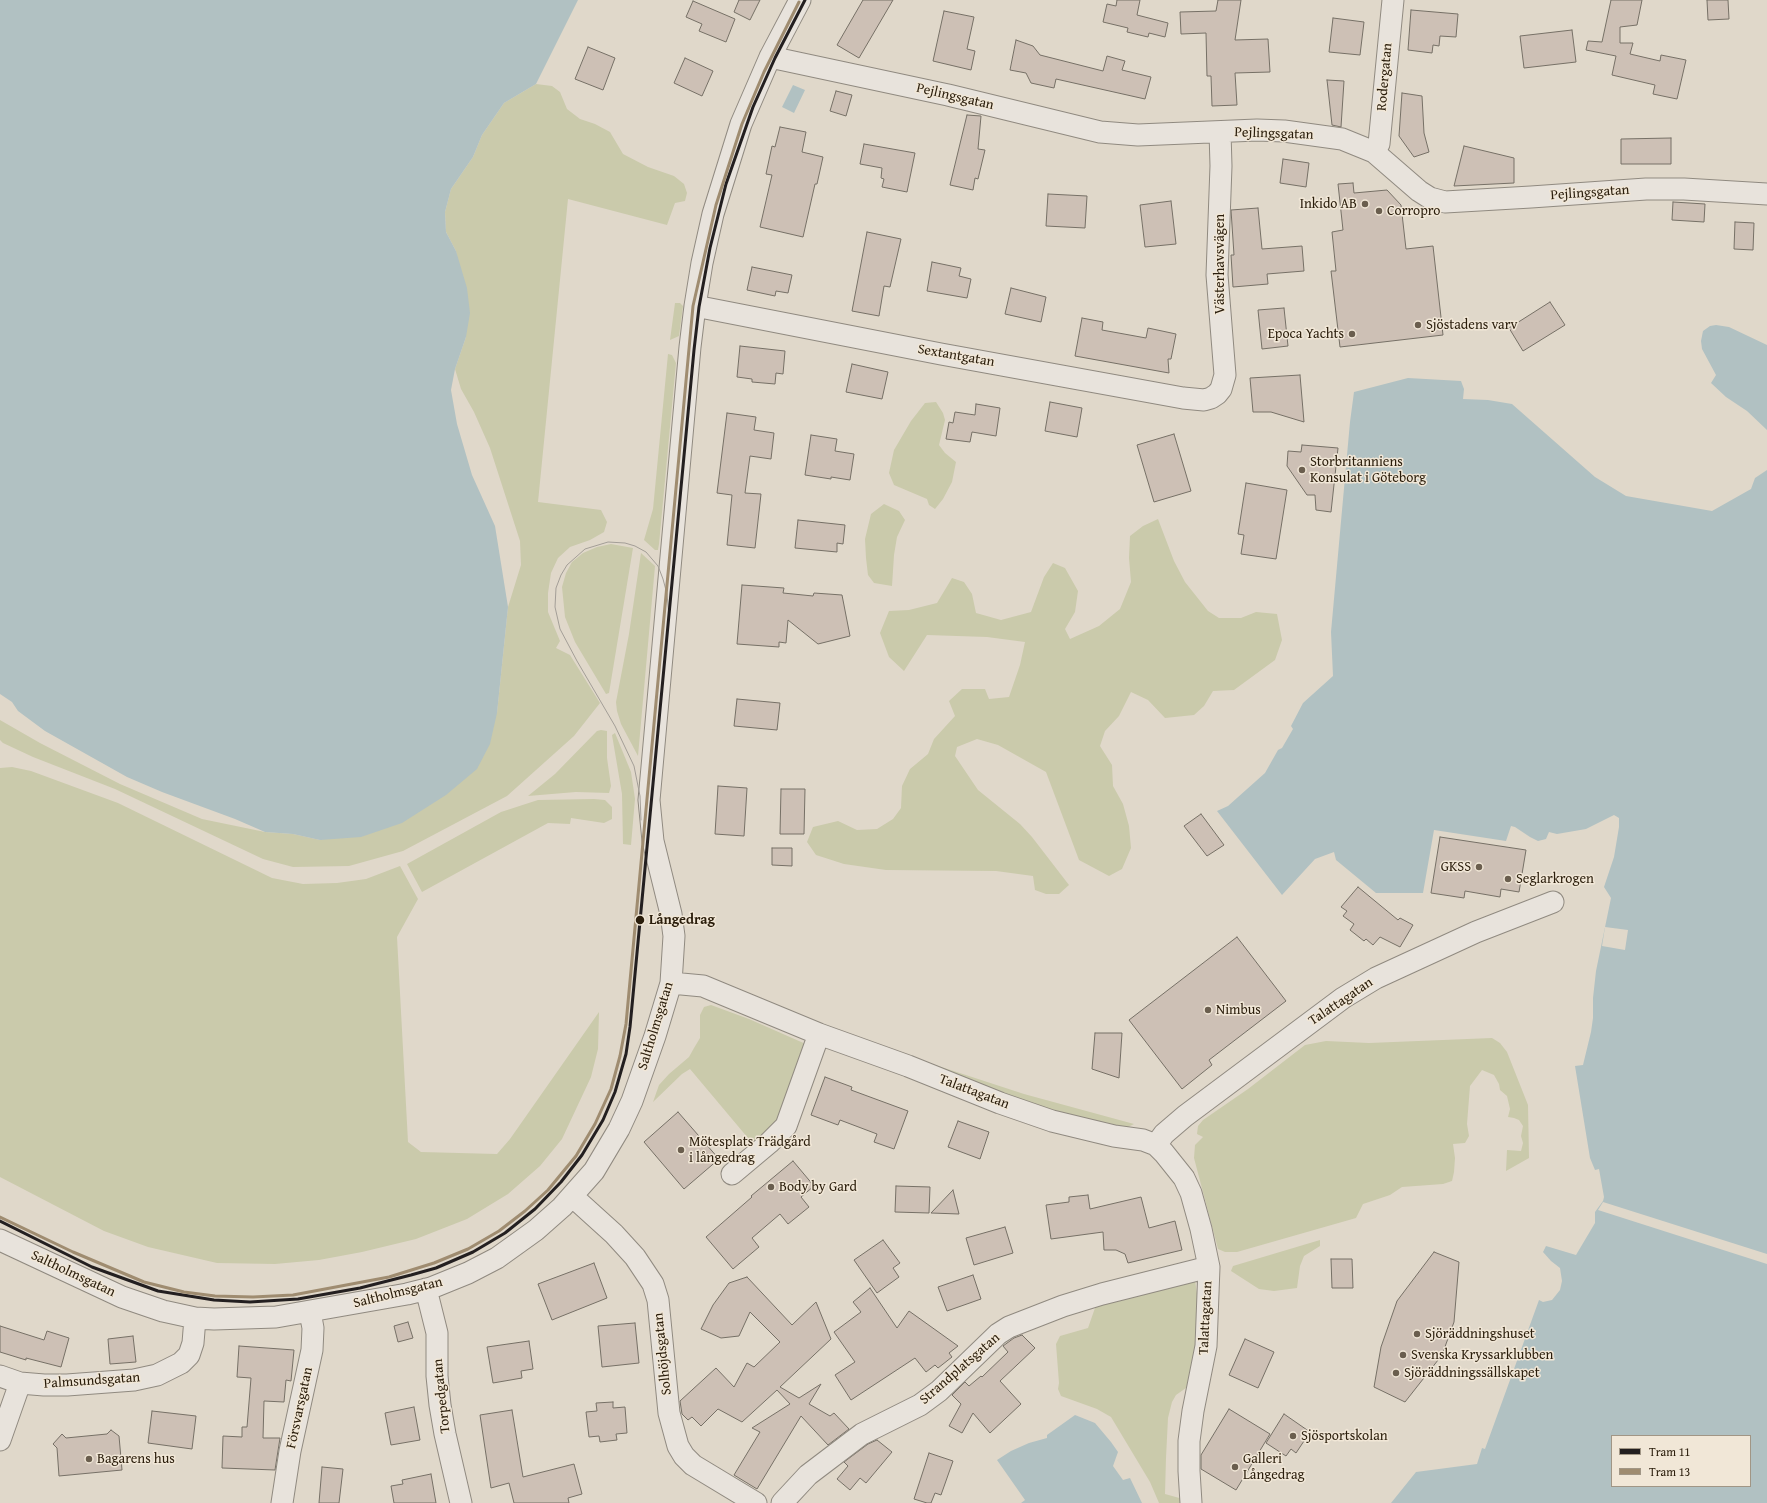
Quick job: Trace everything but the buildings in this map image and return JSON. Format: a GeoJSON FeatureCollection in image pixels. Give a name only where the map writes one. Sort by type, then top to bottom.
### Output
{"type":"FeatureCollection","features":[{"type":"Feature","properties":{"kind":"street","name":"Saltholmsgatan"},"geometry":{"type":"LineString","coordinates":[[0,1240],[122,1297],[163,1311],[195,1318],[240,1320],[276,1317],[386,1299],[426,1290],[468,1273],[502,1255],[540,1227],[572,1196],[594,1171],[624,1118],[653,1042],[671,983],[674,936],[671,914],[653,841],[649,800],[669,570],[695,306],[707,238],[722,183],[742,124],[770,57],[800,0]]}},
{"type":"Feature","properties":{"kind":"street","name":"Rodergatan"},"geometry":{"type":"LineString","coordinates":[[1374,152],[1379,144],[1393,0]]}},
{"type":"Feature","properties":{"kind":"street","name":"Pejlingsgatan"},"geometry":{"type":"LineString","coordinates":[[770,57],[948,95],[1100,132],[1138,135],[1284,131],[1342,139],[1374,152],[1419,191],[1430,198],[1445,202],[1646,189],[1684,189],[1767,194]]}},
{"type":"Feature","properties":{"kind":"street","name":"Västerhavsvägen"},"geometry":{"type":"LineString","coordinates":[[1217,394],[1222,389],[1225,375],[1217,275],[1221,166],[1220,132]]}},
{"type":"Feature","properties":{"kind":"street","name":"Sextantgatan"},"geometry":{"type":"LineString","coordinates":[[695,306],[941,354],[1183,398],[1204,400],[1217,394]]}},
{"type":"Feature","properties":{"kind":"street","name":"Talattagatan"},"geometry":{"type":"LineString","coordinates":[[1156,1145],[1164,1134],[1185,1116],[1343,998],[1376,978],[1476,932],[1553,902]]}},
{"type":"Feature","properties":{"kind":"street","name":"Talattagatan"},"geometry":{"type":"LineString","coordinates":[[671,983],[703,986],[818,1034],[1052,1121],[1108,1134],[1143,1140],[1156,1145],[1175,1165],[1191,1193],[1201,1229],[1209,1267],[1206,1346],[1193,1411],[1189,1441],[1191,1503]]}},
{"type":"Feature","properties":{"kind":"street"},"geometry":{"type":"LineString","coordinates":[[732,1174],[769,1143],[786,1126],[818,1034]]}},
{"type":"Feature","properties":{"kind":"street","name":"Solhöjdsgatan"},"geometry":{"type":"LineString","coordinates":[[572,1196],[609,1229],[630,1251],[645,1270],[653,1284],[658,1300],[669,1413],[678,1446],[684,1456],[693,1465],[756,1503]]}},
{"type":"Feature","properties":{"kind":"street","name":"Strandplatsgatan"},"geometry":{"type":"LineString","coordinates":[[782,1503],[808,1475],[862,1434],[920,1405],[939,1391],[998,1334],[1009,1327],[1063,1306],[1102,1294],[1209,1267]]}},
{"type":"Feature","properties":{"kind":"street","name":"Torpedgatan"},"geometry":{"type":"LineString","coordinates":[[426,1290],[437,1333],[437,1376],[440,1406],[461,1503]]}},
{"type":"Feature","properties":{"kind":"street","name":"Försvarsgatan"},"geometry":{"type":"LineString","coordinates":[[282,1503],[290,1451],[312,1350],[313,1328],[310,1312]]}},
{"type":"Feature","properties":{"kind":"street","name":"Palmsundsgatan"},"geometry":{"type":"LineString","coordinates":[[0,1376],[20,1382],[44,1385],[67,1385],[134,1380],[157,1375],[181,1363],[189,1355],[193,1343],[195,1318]]}},
{"type":"Feature","properties":{"kind":"street"},"geometry":{"type":"LineString","coordinates":[[0,1440],[20,1382]]}},
{"type":"Feature","properties":{"kind":"green space"},"geometry":{"type":"Polygon","coordinates":[[[536,84],[552,86],[560,92],[567,109],[580,119],[595,124],[610,132],[623,154],[648,167],[674,176],[684,184],[687,193],[685,201],[675,203],[667,225],[568,199],[538,502],[601,510],[607,522],[604,532],[590,540],[570,547],[558,558],[551,573],[548,593],[548,612],[560,641],[556,648],[570,655],[600,703],[574,736],[507,796],[403,851],[349,866],[293,867],[263,859],[115,789],[33,757],[3,743],[0,740],[0,720],[40,743],[120,784],[202,819],[265,832],[293,834],[320,840],[497,713],[508,607],[521,565],[520,541],[490,448],[474,412],[461,389],[455,369],[466,337],[456,251],[446,232],[445,212],[451,189],[473,157],[482,135],[504,103],[536,84]]]}},
{"type":"Feature","properties":{"kind":"green space"},"geometry":{"type":"Polygon","coordinates":[[[675,303],[680,303],[683,306],[679,336],[670,340],[675,303]]]}},
{"type":"Feature","properties":{"kind":"green space"},"geometry":{"type":"Polygon","coordinates":[[[668,354],[672,355],[676,363],[659,544],[658,550],[655,550],[644,540],[653,509],[668,354]]]}},
{"type":"Feature","properties":{"kind":"green space"},"geometry":{"type":"Polygon","coordinates":[[[936,402],[943,413],[945,420],[939,445],[945,453],[956,462],[952,482],[943,499],[935,509],[929,505],[927,499],[894,485],[889,473],[894,450],[911,421],[925,403],[936,402]]]}},
{"type":"Feature","properties":{"kind":"green space"},"geometry":{"type":"Polygon","coordinates":[[[884,504],[899,511],[905,520],[897,537],[892,586],[874,583],[868,575],[866,558],[865,539],[871,514],[884,504]]]}},
{"type":"Feature","properties":{"kind":"green space"},"geometry":{"type":"Polygon","coordinates":[[[1158,519],[1174,561],[1185,582],[1208,611],[1219,618],[1241,618],[1256,612],[1277,614],[1282,640],[1275,660],[1234,690],[1213,691],[1204,706],[1194,715],[1165,718],[1148,700],[1131,692],[1119,716],[1105,731],[1100,746],[1112,765],[1113,786],[1123,804],[1129,826],[1131,848],[1122,869],[1109,876],[1079,860],[1046,772],[998,745],[977,739],[957,747],[955,756],[978,790],[1020,824],[1032,837],[1069,885],[1059,894],[1046,894],[1035,890],[1033,876],[996,871],[886,870],[844,864],[816,855],[807,842],[813,827],[838,821],[857,830],[877,829],[893,819],[901,808],[902,786],[910,769],[928,754],[934,739],[955,716],[949,701],[962,689],[985,689],[989,699],[1009,697],[1020,665],[1025,642],[987,637],[927,635],[904,671],[889,657],[880,633],[889,611],[909,610],[937,603],[952,578],[964,582],[972,594],[976,613],[1001,620],[1031,612],[1044,577],[1053,563],[1065,568],[1078,591],[1075,612],[1065,629],[1070,639],[1099,626],[1120,609],[1131,582],[1129,558],[1130,536],[1143,526],[1158,519]]]}},
{"type":"Feature","properties":{"kind":"green space"},"geometry":{"type":"Polygon","coordinates":[[[611,544],[633,548],[609,693],[606,694],[575,642],[565,617],[562,587],[566,573],[572,562],[583,553],[597,547],[611,544]]]}},
{"type":"Feature","properties":{"kind":"green space"},"geometry":{"type":"Polygon","coordinates":[[[641,553],[655,566],[638,756],[621,724],[616,702],[629,634],[641,553]]]}},
{"type":"Feature","properties":{"kind":"green space"},"geometry":{"type":"Polygon","coordinates":[[[597,731],[607,731],[607,758],[611,786],[609,793],[576,792],[528,796],[555,774],[597,731]]]}},
{"type":"Feature","properties":{"kind":"green space"},"geometry":{"type":"Polygon","coordinates":[[[615,733],[631,772],[635,799],[631,845],[623,844],[622,794],[612,735],[615,733]]]}},
{"type":"Feature","properties":{"kind":"green space"},"geometry":{"type":"Polygon","coordinates":[[[12,767],[31,771],[118,803],[272,878],[303,884],[337,883],[366,879],[400,866],[418,899],[397,937],[408,1142],[421,1152],[497,1154],[510,1139],[599,1012],[598,1049],[591,1077],[562,1139],[540,1166],[508,1194],[467,1219],[416,1239],[362,1252],[319,1260],[275,1264],[217,1263],[148,1247],[104,1231],[0,1177],[0,768],[12,767]]]}},
{"type":"Feature","properties":{"kind":"green space"},"geometry":{"type":"Polygon","coordinates":[[[538,800],[605,800],[612,807],[612,819],[604,823],[571,818],[570,824],[548,823],[422,892],[407,864],[501,812],[538,800]]]}},
{"type":"Feature","properties":{"kind":"green space"},"geometry":{"type":"Polygon","coordinates":[[[711,1005],[749,1019],[808,1045],[777,1122],[753,1144],[690,1069],[682,1074],[653,1102],[659,1085],[669,1074],[689,1057],[700,1038],[700,1015],[704,1007],[711,1005]]]}},
{"type":"Feature","properties":{"kind":"green space"},"geometry":{"type":"Polygon","coordinates":[[[1492,1038],[1500,1043],[1507,1052],[1528,1105],[1529,1158],[1506,1171],[1507,1150],[1521,1151],[1523,1143],[1521,1136],[1523,1126],[1519,1120],[1508,1117],[1510,1109],[1507,1096],[1500,1090],[1499,1084],[1494,1075],[1482,1070],[1470,1086],[1467,1124],[1469,1136],[1465,1143],[1453,1144],[1455,1158],[1452,1181],[1443,1184],[1402,1187],[1390,1195],[1363,1204],[1356,1218],[1237,1252],[1225,1252],[1218,1249],[1194,1158],[1195,1145],[1203,1137],[1197,1134],[1198,1126],[1203,1120],[1248,1089],[1305,1045],[1326,1041],[1369,1043],[1492,1038]]]}},
{"type":"Feature","properties":{"kind":"green space"},"geometry":{"type":"Polygon","coordinates":[[[923,1061],[1024,1094],[1134,1124],[1126,1128],[1045,1110],[923,1061]]]}},
{"type":"Feature","properties":{"kind":"green space"},"geometry":{"type":"Polygon","coordinates":[[[1320,1240],[1320,1246],[1304,1256],[1300,1266],[1297,1288],[1274,1291],[1259,1289],[1231,1271],[1233,1266],[1320,1240]]]}},
{"type":"Feature","properties":{"kind":"green space"},"geometry":{"type":"Polygon","coordinates":[[[1194,1274],[1198,1300],[1198,1331],[1191,1372],[1186,1388],[1176,1395],[1172,1402],[1168,1418],[1166,1458],[1165,1494],[1183,1499],[1183,1503],[1159,1503],[1150,1482],[1111,1417],[1097,1409],[1061,1396],[1058,1389],[1059,1383],[1056,1344],[1060,1336],[1088,1328],[1095,1308],[1102,1299],[1194,1274]]]}},
{"type":"Feature","properties":{"kind":"shaded area"},"geometry":{"type":"Polygon","coordinates":[[[0,0],[578,0],[536,84],[504,103],[482,135],[473,157],[451,189],[445,212],[446,232],[456,251],[467,288],[470,313],[466,337],[455,369],[451,390],[457,424],[472,475],[495,526],[508,607],[497,713],[490,744],[477,769],[446,795],[402,823],[361,837],[320,840],[293,834],[265,832],[127,777],[45,731],[18,711],[12,702],[0,694],[0,0]]]}},
{"type":"Feature","properties":{"kind":"shaded area"},"geometry":{"type":"Polygon","coordinates":[[[793,85],[805,90],[794,113],[782,107],[793,85]]]}},
{"type":"Feature","properties":{"kind":"shaded area"},"geometry":{"type":"Polygon","coordinates":[[[1716,325],[1729,327],[1767,345],[1767,430],[1747,411],[1726,397],[1711,383],[1716,375],[1702,349],[1701,341],[1703,331],[1710,326],[1716,325]]]}},
{"type":"Feature","properties":{"kind":"shaded area"},"geometry":{"type":"Polygon","coordinates":[[[1408,378],[1461,381],[1464,389],[1463,399],[1488,400],[1512,404],[1595,477],[1626,496],[1712,511],[1751,489],[1755,478],[1767,470],[1767,1503],[1391,1503],[1416,1472],[1477,1464],[1482,1448],[1485,1449],[1539,1300],[1543,1302],[1552,1300],[1560,1290],[1562,1281],[1560,1268],[1543,1252],[1546,1246],[1576,1255],[1595,1223],[1595,1212],[1603,1201],[1604,1197],[1599,1169],[1595,1170],[1590,1158],[1575,1066],[1583,1065],[1591,1032],[1596,971],[1611,898],[1604,887],[1614,857],[1619,818],[1614,815],[1586,829],[1557,834],[1549,832],[1546,839],[1538,841],[1511,826],[1506,841],[1434,830],[1423,893],[1376,893],[1336,860],[1334,852],[1315,859],[1282,895],[1217,811],[1228,806],[1265,773],[1278,750],[1282,748],[1293,729],[1291,726],[1303,703],[1333,676],[1331,632],[1354,392],[1408,378]]]}},
{"type":"Feature","properties":{"kind":"shaded area"},"geometry":{"type":"Polygon","coordinates":[[[1075,1415],[1095,1423],[1111,1442],[1118,1452],[1113,1466],[1123,1480],[1130,1478],[1142,1503],[1021,1503],[1025,1500],[997,1460],[1011,1451],[1029,1443],[1047,1438],[1047,1435],[1075,1415]]]}},
{"type":"Feature","properties":{"kind":"pier"},"geometry":{"type":"Polygon","coordinates":[[[1605,927],[1628,930],[1625,950],[1602,946],[1605,927]]]}},
{"type":"Feature","properties":{"kind":"pier"},"geometry":{"type":"Polygon","coordinates":[[[1603,1202],[1767,1254],[1767,1264],[1598,1210],[1603,1202]]]}},
{"type":"Feature","properties":{"kind":"tram line","name":"11"},"geometry":{"type":"LineString","coordinates":[[0,1221],[92,1267],[158,1291],[214,1300],[250,1302],[298,1299],[360,1288],[411,1275],[436,1268],[473,1252],[505,1233],[535,1209],[561,1182],[582,1155],[603,1120],[615,1092],[626,1054],[630,1027],[694,350],[699,307],[710,248],[726,184],[753,107],[775,58],[805,0]]}},
{"type":"Feature","properties":{"kind":"tram line","name":"13"},"geometry":{"type":"LineString","coordinates":[[0,1217],[73,1252],[144,1282],[184,1292],[215,1296],[253,1297],[293,1295],[389,1277],[434,1263],[468,1249],[499,1231],[525,1211],[548,1190],[576,1156],[595,1124],[611,1089],[620,1056],[626,1024],[693,306],[716,205],[742,124],[764,72],[799,2]]}},
{"type":"Feature","properties":{"kind":"tram line"},"geometry":{"type":"LineString","coordinates":[[641,820],[640,796],[634,766],[615,726],[560,629],[555,607],[556,588],[567,565],[585,549],[608,542],[625,543],[646,552],[658,566],[667,594],[669,616]]}},
{"type":"Feature","properties":{"kind":"place","name":"Inkido AB"},"geometry":{"type":"Point","coordinates":[1365,204]}},
{"type":"Feature","properties":{"kind":"place","name":"Corropro"},"geometry":{"type":"Point","coordinates":[1379,211]}},
{"type":"Feature","properties":{"kind":"place","name":"Sjöstadens varv"},"geometry":{"type":"Point","coordinates":[1418,325]}},
{"type":"Feature","properties":{"kind":"place","name":"Epoca Yachts"},"geometry":{"type":"Point","coordinates":[1352,334]}},
{"type":"Feature","properties":{"kind":"place","name":"Storbritanniens Konsulat i Göteborg"},"geometry":{"type":"Point","coordinates":[1302,470]}},
{"type":"Feature","properties":{"kind":"place","name":"GKSS"},"geometry":{"type":"Point","coordinates":[1479,867]}},
{"type":"Feature","properties":{"kind":"place","name":"Seglarkrogen"},"geometry":{"type":"Point","coordinates":[1508,879]}},
{"type":"Feature","properties":{"kind":"place","name":"Långedrag"},"geometry":{"type":"Point","coordinates":[640,920]}},
{"type":"Feature","properties":{"kind":"place","name":"Nimbus"},"geometry":{"type":"Point","coordinates":[1208,1010]}},
{"type":"Feature","properties":{"kind":"place","name":"Mötesplats Trädgård i långedrag"},"geometry":{"type":"Point","coordinates":[681,1150]}},
{"type":"Feature","properties":{"kind":"place","name":"Body by Gard"},"geometry":{"type":"Point","coordinates":[771,1187]}},
{"type":"Feature","properties":{"kind":"place","name":"Sjöräddningshuset"},"geometry":{"type":"Point","coordinates":[1417,1334]}},
{"type":"Feature","properties":{"kind":"place","name":"Svenska Kryssarklubben"},"geometry":{"type":"Point","coordinates":[1403,1355]}},
{"type":"Feature","properties":{"kind":"place","name":"Sjöräddningssällskapet"},"geometry":{"type":"Point","coordinates":[1396,1373]}},
{"type":"Feature","properties":{"kind":"place","name":"Sjösportskolan"},"geometry":{"type":"Point","coordinates":[1293,1436]}},
{"type":"Feature","properties":{"kind":"place","name":"Bagarens hus"},"geometry":{"type":"Point","coordinates":[89,1459]}},
{"type":"Feature","properties":{"kind":"place","name":"Galleri Långedrag"},"geometry":{"type":"Point","coordinates":[1235,1467]}}]}
